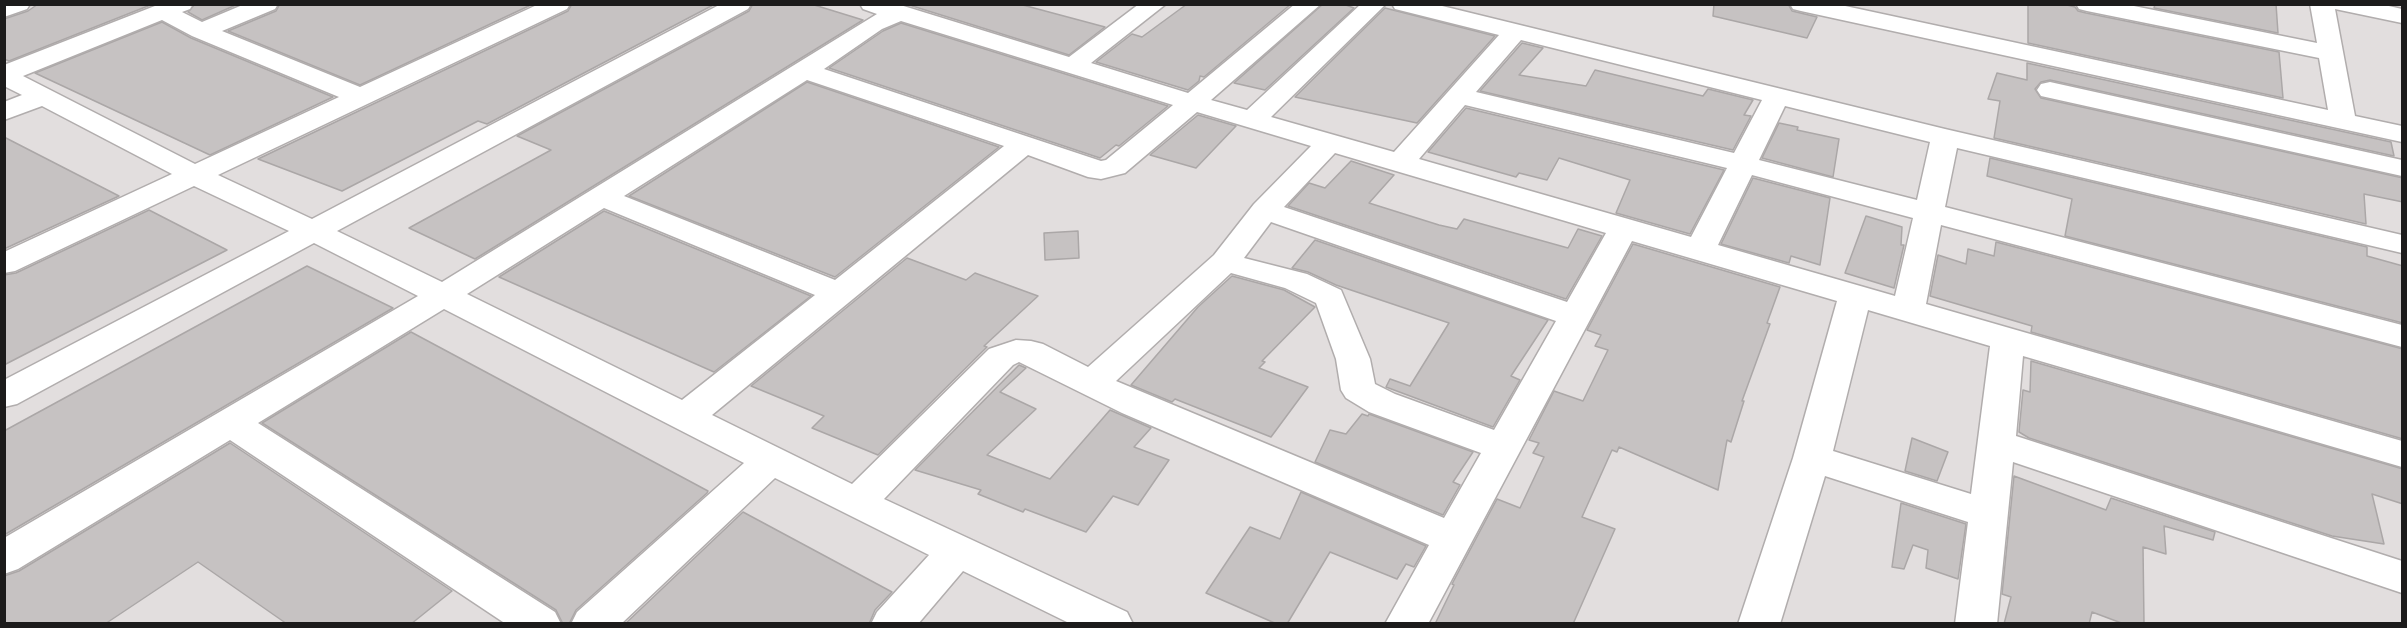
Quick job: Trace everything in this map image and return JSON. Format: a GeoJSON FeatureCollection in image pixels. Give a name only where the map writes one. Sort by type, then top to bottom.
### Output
{"type":"FeatureCollection","features":[{"type":"Feature","properties":{"kind":"street"},"geometry":{"type":"LineString","coordinates":[[4,10],[20,4]]}},
{"type":"Feature","properties":{"kind":"street"},"geometry":{"type":"LineString","coordinates":[[201,31],[267,4]]}},
{"type":"Feature","properties":{"kind":"street"},"geometry":{"type":"LineString","coordinates":[[4,264],[559,4]]}},
{"type":"Feature","properties":{"kind":"street"},"geometry":{"type":"LineString","coordinates":[[4,395],[740,4]]}},
{"type":"Feature","properties":{"kind":"street"},"geometry":{"type":"LineString","coordinates":[[1072,66],[1155,4]]}},
{"type":"Feature","properties":{"kind":"street"},"geometry":{"type":"LineString","coordinates":[[804,71],[1024,144],[1088,168],[1101,170],[1115,167],[1194,104],[1310,4]]}},
{"type":"Feature","properties":{"kind":"street"},"geometry":{"type":"LineString","coordinates":[[1252,120],[1375,4]]}},
{"type":"Feature","properties":{"kind":"street"},"geometry":{"type":"LineString","coordinates":[[1403,4],[1945,137],[2403,244]]}},
{"type":"Feature","properties":{"kind":"street"},"geometry":{"type":"LineString","coordinates":[[1801,4],[1924,33],[2403,134]]}},
{"type":"Feature","properties":{"kind":"street"},"geometry":{"type":"LineString","coordinates":[[1924,33],[1931,4]]}},
{"type":"Feature","properties":{"kind":"street"},"geometry":{"type":"LineString","coordinates":[[2087,4],[2329,53]]}},
{"type":"Feature","properties":{"kind":"street"},"geometry":{"type":"LineString","coordinates":[[2322,4],[2343,121]]}},
{"type":"Feature","properties":{"kind":"street"},"geometry":{"type":"LineString","coordinates":[[2343,4],[2403,16]]}},
{"type":"Feature","properties":{"kind":"street"},"geometry":{"type":"LineString","coordinates":[[4,75],[173,8],[201,31],[361,97]]}},
{"type":"Feature","properties":{"kind":"street"},"geometry":{"type":"LineString","coordinates":[[4,558],[442,296],[804,71],[874,24],[885,9],[1194,104],[2403,454]]}},
{"type":"Feature","properties":{"kind":"street"},"geometry":{"type":"LineString","coordinates":[[1400,163],[1515,32]]}},
{"type":"Feature","properties":{"kind":"street"},"geometry":{"type":"LineString","coordinates":[[4,75],[195,175],[314,231],[857,504],[1112,624]]}},
{"type":"Feature","properties":{"kind":"street"},"geometry":{"type":"LineString","coordinates":[[2050,90],[2403,168]]}},
{"type":"Feature","properties":{"kind":"street"},"geometry":{"type":"LineString","coordinates":[[4,112],[43,96]]}},
{"type":"Feature","properties":{"kind":"street"},"geometry":{"type":"LineString","coordinates":[[1460,96],[1743,164],[2403,336]]}},
{"type":"Feature","properties":{"kind":"street"},"geometry":{"type":"LineString","coordinates":[[1700,250],[1777,96]]}},
{"type":"Feature","properties":{"kind":"street"},"geometry":{"type":"LineString","coordinates":[[1908,311],[1945,137]]}},
{"type":"Feature","properties":{"kind":"street"},"geometry":{"type":"LineString","coordinates":[[1091,384],[1225,262],[1265,210],[1329,143]]}},
{"type":"Feature","properties":{"kind":"street"},"geometry":{"type":"LineString","coordinates":[[685,417],[1024,144]]}},
{"type":"Feature","properties":{"kind":"street"},"geometry":{"type":"LineString","coordinates":[[601,197],[839,293]]}},
{"type":"Feature","properties":{"kind":"street"},"geometry":{"type":"LineString","coordinates":[[1265,210],[1576,317]]}},
{"type":"Feature","properties":{"kind":"street"},"geometry":{"type":"LineString","coordinates":[[1406,624],[1624,228]]}},
{"type":"Feature","properties":{"kind":"street"},"geometry":{"type":"LineString","coordinates":[[1225,262],[1296,281],[1330,297],[1353,359],[1359,390],[1382,403],[1503,447]]}},
{"type":"Feature","properties":{"kind":"street"},"geometry":{"type":"LineString","coordinates":[[1759,624],[1812,458],[1855,296]]}},
{"type":"Feature","properties":{"kind":"street"},"geometry":{"type":"LineString","coordinates":[[1976,624],[2008,340]]}},
{"type":"Feature","properties":{"kind":"street"},"geometry":{"type":"LineString","coordinates":[[857,504],[1001,357],[1016,351],[1031,352],[1091,384],[1453,538]]}},
{"type":"Feature","properties":{"kind":"street"},"geometry":{"type":"LineString","coordinates":[[231,423],[540,624]]}},
{"type":"Feature","properties":{"kind":"street"},"geometry":{"type":"LineString","coordinates":[[1997,443],[2403,577]]}},
{"type":"Feature","properties":{"kind":"street"},"geometry":{"type":"LineString","coordinates":[[1812,458],[1988,514]]}},
{"type":"Feature","properties":{"kind":"street"},"geometry":{"type":"LineString","coordinates":[[592,624],[771,460]]}},
{"type":"Feature","properties":{"kind":"street"},"geometry":{"type":"LineString","coordinates":[[892,624],[957,551]]}},
{"type":"Feature","properties":{"kind":"building"},"geometry":{"type":"Polygon","coordinates":[[[38,4],[153,4],[9,61],[4,59],[4,19],[28,11],[38,4]]]}},
{"type":"Feature","properties":{"kind":"building"},"geometry":{"type":"Polygon","coordinates":[[[195,4],[238,4],[202,20],[188,12],[195,4]]]}},
{"type":"Feature","properties":{"kind":"building"},"geometry":{"type":"Polygon","coordinates":[[[280,4],[533,4],[360,85],[228,31],[276,11],[280,4]]]}},
{"type":"Feature","properties":{"kind":"building"},"geometry":{"type":"Polygon","coordinates":[[[572,4],[715,4],[487,124],[478,121],[342,191],[258,159],[568,11],[572,4]]]}},
{"type":"Feature","properties":{"kind":"building"},"geometry":{"type":"Polygon","coordinates":[[[753,4],[811,4],[863,20],[475,259],[409,228],[551,150],[517,136],[749,11],[753,4]]]}},
{"type":"Feature","properties":{"kind":"building"},"geometry":{"type":"Polygon","coordinates":[[[906,4],[1019,4],[1105,27],[1069,55],[906,4]]]}},
{"type":"Feature","properties":{"kind":"building"},"geometry":{"type":"Polygon","coordinates":[[[1187,4],[1291,4],[1204,77],[1200,76],[1199,81],[1188,90],[1096,62],[1132,34],[1142,37],[1187,4]]]}},
{"type":"Feature","properties":{"kind":"building"},"geometry":{"type":"Polygon","coordinates":[[[1323,4],[1343,4],[1354,8],[1265,90],[1234,83],[1323,4]]]}},
{"type":"Feature","properties":{"kind":"building"},"geometry":{"type":"Polygon","coordinates":[[[1714,4],[1788,4],[1792,11],[1817,17],[1807,38],[1713,16],[1714,4]]]}},
{"type":"Feature","properties":{"kind":"building"},"geometry":{"type":"Polygon","coordinates":[[[2028,4],[2063,4],[2086,13],[2279,52],[2283,98],[2028,43],[2028,4]]]}},
{"type":"Feature","properties":{"kind":"building"},"geometry":{"type":"Polygon","coordinates":[[[2155,4],[2276,4],[2278,33],[2154,8],[2155,4]]]}},
{"type":"Feature","properties":{"kind":"building"},"geometry":{"type":"Polygon","coordinates":[[[1385,8],[1495,36],[1417,123],[1295,97],[1385,8]]]}},
{"type":"Feature","properties":{"kind":"building"},"geometry":{"type":"Polygon","coordinates":[[[162,22],[191,38],[333,97],[210,155],[35,73],[162,22]]]}},
{"type":"Feature","properties":{"kind":"building"},"geometry":{"type":"Polygon","coordinates":[[[901,23],[1168,106],[1119,146],[1116,145],[1100,158],[829,68],[883,31],[901,23]]]}},
{"type":"Feature","properties":{"kind":"building"},"geometry":{"type":"Polygon","coordinates":[[[1522,43],[1543,48],[1519,75],[1586,86],[1595,70],[1703,96],[1708,89],[1753,100],[1744,115],[1751,116],[1733,150],[1480,91],[1522,43]]]}},
{"type":"Feature","properties":{"kind":"building"},"geometry":{"type":"Polygon","coordinates":[[[2027,63],[2391,142],[2394,156],[2050,80],[2041,82],[2035,89],[2041,98],[2403,178],[2403,202],[2364,194],[2366,224],[1994,138],[2000,101],[1988,99],[1997,73],[2027,80],[2027,63]]]}},
{"type":"Feature","properties":{"kind":"building"},"geometry":{"type":"Polygon","coordinates":[[[807,82],[999,147],[835,277],[629,196],[807,82]]]}},
{"type":"Feature","properties":{"kind":"building"},"geometry":{"type":"Polygon","coordinates":[[[1466,108],[1724,170],[1690,234],[1616,213],[1630,180],[1559,158],[1547,180],[1519,173],[1516,177],[1428,152],[1466,108]]]}},
{"type":"Feature","properties":{"kind":"building"},"geometry":{"type":"Polygon","coordinates":[[[1198,115],[1236,126],[1196,168],[1150,155],[1198,115]]]}},
{"type":"Feature","properties":{"kind":"building"},"geometry":{"type":"Polygon","coordinates":[[[1779,123],[1798,127],[1797,130],[1839,139],[1833,177],[1762,158],[1779,123]]]}},
{"type":"Feature","properties":{"kind":"building"},"geometry":{"type":"Polygon","coordinates":[[[4,137],[119,196],[4,249],[4,137]]]}},
{"type":"Feature","properties":{"kind":"building"},"geometry":{"type":"Polygon","coordinates":[[[1990,158],[2367,247],[2367,256],[2403,266],[2403,323],[2065,236],[2072,199],[1987,176],[1990,158]]]}},
{"type":"Feature","properties":{"kind":"building"},"geometry":{"type":"Polygon","coordinates":[[[1351,161],[1394,175],[1369,203],[1439,225],[1457,229],[1464,219],[1568,248],[1578,229],[1602,236],[1566,299],[1288,206],[1309,183],[1325,188],[1351,161]]]}},
{"type":"Feature","properties":{"kind":"building"},"geometry":{"type":"Polygon","coordinates":[[[1753,178],[1830,198],[1820,265],[1791,256],[1789,263],[1721,244],[1753,178]]]}},
{"type":"Feature","properties":{"kind":"building"},"geometry":{"type":"Polygon","coordinates":[[[149,210],[227,250],[4,365],[4,275],[16,273],[149,210]]]}},
{"type":"Feature","properties":{"kind":"building"},"geometry":{"type":"Polygon","coordinates":[[[604,211],[811,296],[714,372],[499,277],[604,211]]]}},
{"type":"Feature","properties":{"kind":"building"},"geometry":{"type":"Polygon","coordinates":[[[1866,216],[1902,227],[1901,245],[1904,245],[1894,288],[1845,273],[1866,216]]]}},
{"type":"Feature","properties":{"kind":"building"},"geometry":{"type":"Polygon","coordinates":[[[1078,231],[1079,258],[1045,260],[1044,233],[1078,231]]]}},
{"type":"Feature","properties":{"kind":"building"},"geometry":{"type":"Polygon","coordinates":[[[1315,240],[1548,320],[1511,376],[1520,380],[1493,427],[1386,387],[1390,379],[1410,386],[1449,323],[1292,268],[1315,240]]]}},
{"type":"Feature","properties":{"kind":"building"},"geometry":{"type":"Polygon","coordinates":[[[1996,242],[2403,349],[2403,439],[2031,332],[2032,326],[1930,296],[1938,255],[1966,264],[1968,249],[1994,256],[1996,242]]]}},
{"type":"Feature","properties":{"kind":"building"},"geometry":{"type":"Polygon","coordinates":[[[1633,244],[1780,287],[1767,323],[1770,324],[1742,401],[1744,401],[1731,442],[1727,440],[1718,490],[1619,447],[1617,452],[1612,450],[1582,517],[1615,529],[1573,624],[1435,624],[1454,585],[1452,584],[1497,499],[1520,508],[1544,457],[1533,453],[1539,443],[1529,440],[1554,391],[1583,401],[1608,350],[1595,346],[1601,335],[1587,330],[1633,244]]]}},
{"type":"Feature","properties":{"kind":"building"},"geometry":{"type":"Polygon","coordinates":[[[907,258],[966,280],[975,273],[1038,296],[984,346],[987,347],[878,455],[812,428],[824,416],[751,386],[907,258]]]}},
{"type":"Feature","properties":{"kind":"building"},"geometry":{"type":"Polygon","coordinates":[[[307,266],[393,308],[4,535],[4,431],[307,266]]]}},
{"type":"Feature","properties":{"kind":"building"},"geometry":{"type":"Polygon","coordinates":[[[1232,276],[1284,290],[1315,307],[1262,361],[1265,362],[1259,368],[1308,387],[1271,437],[1175,399],[1172,402],[1131,385],[1198,307],[1232,276]]]}},
{"type":"Feature","properties":{"kind":"building"},"geometry":{"type":"Polygon","coordinates":[[[411,332],[708,491],[707,493],[576,610],[569,624],[563,624],[556,610],[262,423],[411,332]]]}},
{"type":"Feature","properties":{"kind":"building"},"geometry":{"type":"Polygon","coordinates":[[[2031,361],[2403,469],[2403,504],[2372,494],[2384,544],[2332,536],[2029,438],[2019,432],[2023,390],[2030,392],[2031,361]]]}},
{"type":"Feature","properties":{"kind":"building"},"geometry":{"type":"Polygon","coordinates":[[[1019,365],[1026,368],[1000,392],[1036,409],[987,455],[1050,479],[1110,410],[1151,428],[1134,447],[1169,460],[1138,505],[1113,496],[1086,532],[1025,509],[1023,512],[978,494],[981,490],[915,470],[1019,365]]]}},
{"type":"Feature","properties":{"kind":"building"},"geometry":{"type":"Polygon","coordinates":[[[1362,414],[1368,416],[1369,414],[1473,452],[1453,482],[1460,485],[1443,515],[1315,462],[1330,430],[1346,434],[1362,414]]]}},
{"type":"Feature","properties":{"kind":"building"},"geometry":{"type":"Polygon","coordinates":[[[1912,438],[1948,452],[1937,481],[1905,471],[1912,438]]]}},
{"type":"Feature","properties":{"kind":"building"},"geometry":{"type":"Polygon","coordinates":[[[230,443],[452,591],[411,624],[287,624],[198,562],[105,624],[4,624],[4,576],[19,571],[230,443]]]}},
{"type":"Feature","properties":{"kind":"building"},"geometry":{"type":"Polygon","coordinates":[[[2014,476],[2106,510],[2111,498],[2215,532],[2213,540],[2164,526],[2166,554],[2143,547],[2144,624],[2124,624],[2092,612],[2089,624],[2004,624],[2011,597],[2002,594],[2014,476]]]}},
{"type":"Feature","properties":{"kind":"building"},"geometry":{"type":"Polygon","coordinates":[[[1301,492],[1426,546],[1414,567],[1406,564],[1397,579],[1330,552],[1287,624],[1277,624],[1206,593],[1250,527],[1280,539],[1301,492]]]}},
{"type":"Feature","properties":{"kind":"building"},"geometry":{"type":"Polygon","coordinates":[[[1901,503],[1966,524],[1958,579],[1926,568],[1928,550],[1913,545],[1904,569],[1892,567],[1901,503]]]}},
{"type":"Feature","properties":{"kind":"building"},"geometry":{"type":"Polygon","coordinates":[[[743,512],[892,592],[875,610],[869,624],[625,624],[743,512]]]}}]}
